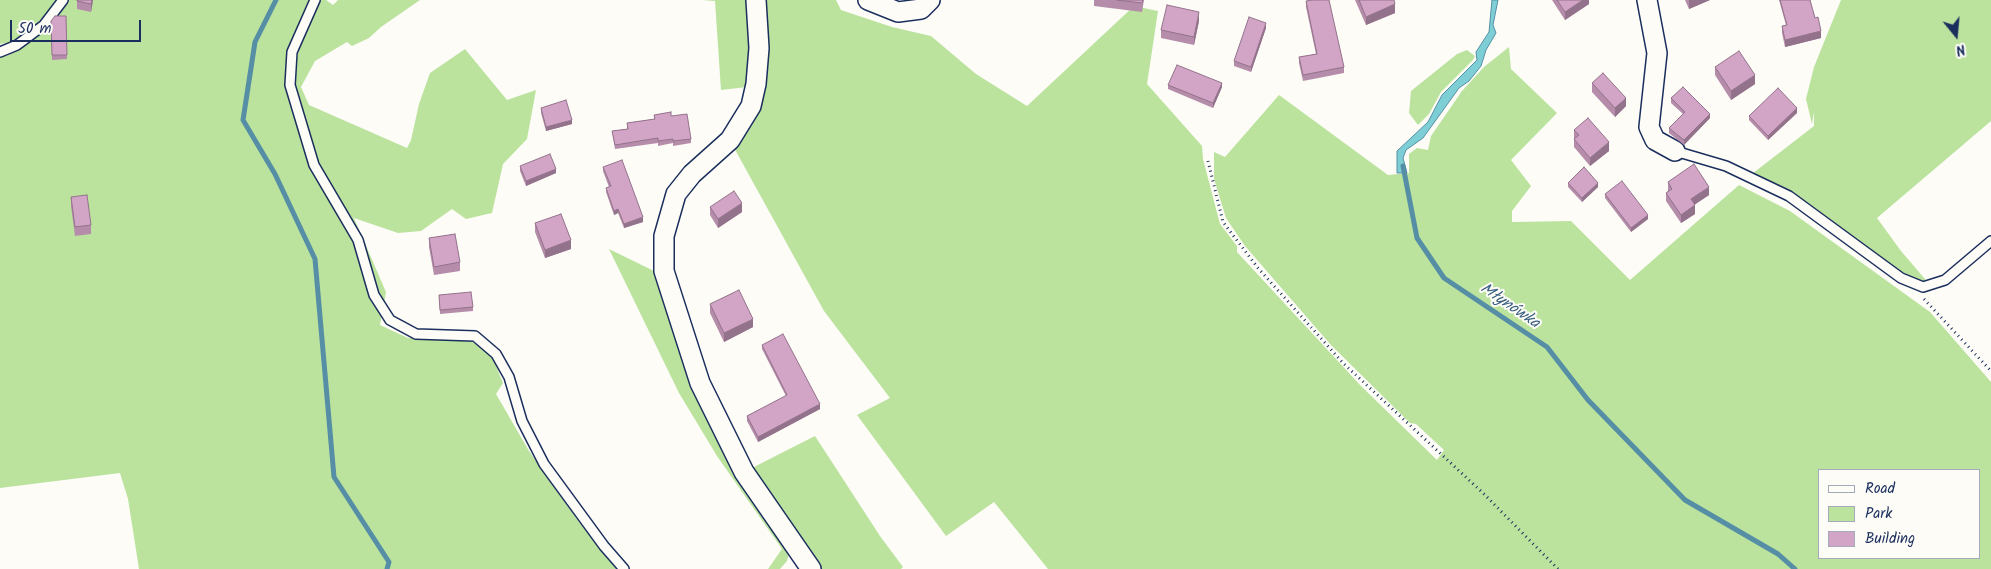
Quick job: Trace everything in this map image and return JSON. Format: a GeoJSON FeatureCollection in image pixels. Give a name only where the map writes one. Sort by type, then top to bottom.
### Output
{"type":"FeatureCollection","features":[{"type":"Feature","properties":{"kind":"street"},"geometry":{"type":"LineString","coordinates":[[756,0],[759,48],[756,84],[751,106],[730,140],[692,174],[676,194],[664,236],[664,271],[700,383],[744,472],[811,569]]}},
{"type":"Feature","properties":{"kind":"street"},"geometry":{"type":"LineString","coordinates":[[868,0],[898,12],[921,9],[930,0]]}},
{"type":"Feature","properties":{"kind":"street"},"geometry":{"type":"LineString","coordinates":[[1647,0],[1657,53],[1649,127],[1655,140],[1675,151]]}},
{"type":"Feature","properties":{"kind":"lane"},"geometry":{"type":"LineString","coordinates":[[0,52],[17,45],[44,25],[63,0]]}},
{"type":"Feature","properties":{"kind":"lane"},"geometry":{"type":"LineString","coordinates":[[315,0],[292,52],[290,85],[314,165],[358,240],[374,295],[390,320],[416,334],[475,336],[496,354],[509,377],[522,421],[544,464],[604,546],[624,569]]}},
{"type":"Feature","properties":{"kind":"lane"},"geometry":{"type":"LineString","coordinates":[[1675,151],[1726,166],[1789,196],[1901,278],[1923,287],[1945,280],[1991,241]]}},
{"type":"Feature","properties":{"kind":"path"},"geometry":{"type":"LineString","coordinates":[[1208,161],[1223,222],[1258,268],[1344,364],[1483,493],[1558,569]]}},
{"type":"Feature","properties":{"kind":"path"},"geometry":{"type":"LineString","coordinates":[[1901,278],[1934,309],[1991,370]]}},
{"type":"Feature","properties":{"kind":"green space"},"geometry":{"type":"Polygon","coordinates":[[[0,0],[326,0],[333,5],[338,0],[420,0],[381,27],[369,38],[352,46],[347,42],[315,61],[301,87],[309,105],[407,148],[430,73],[465,49],[507,100],[536,90],[527,139],[503,164],[492,213],[466,219],[452,209],[421,231],[398,233],[354,218],[386,292],[380,325],[408,338],[451,338],[472,342],[486,350],[494,361],[503,383],[496,394],[529,451],[579,522],[618,569],[139,569],[128,499],[120,473],[0,488],[0,57],[9,55],[11,42],[0,44],[0,0]]]}},
{"type":"Feature","properties":{"kind":"green space"},"geometry":{"type":"Polygon","coordinates":[[[702,0],[836,0],[841,10],[892,27],[931,36],[976,74],[1027,106],[1134,6],[1158,11],[1147,84],[1202,146],[1203,159],[1220,224],[1237,246],[1237,252],[1360,385],[1437,460],[1444,450],[1416,424],[1410,423],[1330,344],[1245,246],[1226,218],[1214,179],[1214,152],[1225,157],[1279,95],[1388,175],[1409,173],[1409,154],[1417,148],[1428,150],[1431,136],[1462,91],[1484,67],[1509,47],[1511,69],[1557,113],[1511,160],[1531,186],[1512,211],[1512,222],[1571,221],[1630,280],[1739,185],[1790,211],[1930,312],[1991,382],[1991,569],[1048,569],[994,502],[946,536],[857,415],[890,398],[824,311],[733,146],[761,102],[765,88],[768,45],[747,87],[721,90],[715,1],[702,0]]]}},
{"type":"Feature","properties":{"kind":"green space"},"geometry":{"type":"Polygon","coordinates":[[[1841,0],[1991,0],[1991,121],[1877,218],[1901,251],[1930,285],[1901,278],[1789,196],[1748,177],[1814,126],[1814,112],[1812,124],[1806,99],[1814,67],[1841,0]]]}},
{"type":"Feature","properties":{"kind":"green space"},"geometry":{"type":"Polygon","coordinates":[[[1467,50],[1475,56],[1473,60],[1441,92],[1429,114],[1418,125],[1409,113],[1411,91],[1457,54],[1467,50]]]}},
{"type":"Feature","properties":{"kind":"green space"},"geometry":{"type":"Polygon","coordinates":[[[609,249],[656,272],[702,406],[725,456],[741,483],[790,549],[787,561],[780,569],[768,569],[782,549],[717,456],[679,393],[609,249]]]}},
{"type":"Feature","properties":{"kind":"green space"},"geometry":{"type":"Polygon","coordinates":[[[815,436],[880,536],[903,567],[901,569],[818,569],[748,470],[815,436]]]}},
{"type":"Feature","properties":{"kind":"water"},"geometry":{"type":"Polygon","coordinates":[[[1492,0],[1498,0],[1493,25],[1496,33],[1486,50],[1481,66],[1469,81],[1459,88],[1423,138],[1406,150],[1403,158],[1407,173],[1397,173],[1397,151],[1428,122],[1442,95],[1477,60],[1476,52],[1489,32],[1492,0]]]}},
{"type":"Feature","properties":{"kind":"building"},"geometry":{"type":"Polygon","coordinates":[[[77,0],[92,0],[91,4],[77,0]]]}},
{"type":"Feature","properties":{"kind":"building"},"geometry":{"type":"Polygon","coordinates":[[[1117,0],[1143,0],[1142,3],[1117,0]]]}},
{"type":"Feature","properties":{"kind":"building"},"geometry":{"type":"Polygon","coordinates":[[[1329,0],[1344,67],[1303,75],[1299,57],[1317,54],[1306,1],[1329,0]]]}},
{"type":"Feature","properties":{"kind":"building"},"geometry":{"type":"Polygon","coordinates":[[[1359,0],[1394,0],[1395,4],[1366,17],[1359,0]]]}},
{"type":"Feature","properties":{"kind":"building"},"geometry":{"type":"Polygon","coordinates":[[[1557,0],[1583,0],[1565,12],[1557,0]]]}},
{"type":"Feature","properties":{"kind":"building"},"geometry":{"type":"Polygon","coordinates":[[[1780,0],[1810,0],[1815,18],[1818,17],[1821,31],[1785,40],[1782,26],[1787,25],[1780,0]]]}},
{"type":"Feature","properties":{"kind":"building"},"geometry":{"type":"Polygon","coordinates":[[[1167,5],[1199,12],[1194,37],[1161,30],[1167,5]]]}},
{"type":"Feature","properties":{"kind":"building"},"geometry":{"type":"Polygon","coordinates":[[[55,16],[66,16],[67,55],[52,55],[51,21],[55,16]]]}},
{"type":"Feature","properties":{"kind":"building"},"geometry":{"type":"Polygon","coordinates":[[[1249,17],[1266,23],[1251,67],[1234,61],[1249,17]]]}},
{"type":"Feature","properties":{"kind":"building"},"geometry":{"type":"Polygon","coordinates":[[[1739,51],[1755,75],[1731,91],[1715,67],[1739,51]]]}},
{"type":"Feature","properties":{"kind":"building"},"geometry":{"type":"Polygon","coordinates":[[[1177,65],[1222,83],[1213,103],[1168,85],[1177,65]]]}},
{"type":"Feature","properties":{"kind":"building"},"geometry":{"type":"Polygon","coordinates":[[[1603,73],[1626,98],[1615,108],[1592,83],[1603,73]]]}},
{"type":"Feature","properties":{"kind":"building"},"geometry":{"type":"Polygon","coordinates":[[[1683,87],[1710,114],[1684,140],[1669,128],[1685,112],[1671,98],[1683,87]]]}},
{"type":"Feature","properties":{"kind":"building"},"geometry":{"type":"Polygon","coordinates":[[[1778,88],[1797,108],[1768,136],[1749,116],[1778,88]]]}},
{"type":"Feature","properties":{"kind":"building"},"geometry":{"type":"Polygon","coordinates":[[[566,100],[572,120],[546,127],[541,108],[566,100]]]}},
{"type":"Feature","properties":{"kind":"building"},"geometry":{"type":"Polygon","coordinates":[[[671,112],[671,116],[687,114],[691,139],[658,141],[658,138],[615,145],[612,131],[628,129],[627,123],[655,119],[654,115],[671,112]]]}},
{"type":"Feature","properties":{"kind":"building"},"geometry":{"type":"Polygon","coordinates":[[[1588,118],[1609,142],[1590,158],[1574,139],[1579,135],[1574,130],[1588,118]]]}},
{"type":"Feature","properties":{"kind":"building"},"geometry":{"type":"Polygon","coordinates":[[[550,154],[556,169],[526,181],[520,166],[550,154]]]}},
{"type":"Feature","properties":{"kind":"building"},"geometry":{"type":"Polygon","coordinates":[[[622,160],[643,217],[624,224],[618,209],[614,211],[606,188],[611,186],[603,167],[622,160]]]}},
{"type":"Feature","properties":{"kind":"building"},"geometry":{"type":"Polygon","coordinates":[[[1694,164],[1709,187],[1691,199],[1695,205],[1681,215],[1666,193],[1672,189],[1668,182],[1694,164]]]}},
{"type":"Feature","properties":{"kind":"building"},"geometry":{"type":"Polygon","coordinates":[[[1584,167],[1598,183],[1582,198],[1568,183],[1584,167]]]}},
{"type":"Feature","properties":{"kind":"building"},"geometry":{"type":"Polygon","coordinates":[[[1622,181],[1648,215],[1631,228],[1605,194],[1622,181]]]}},
{"type":"Feature","properties":{"kind":"building"},"geometry":{"type":"Polygon","coordinates":[[[734,191],[742,203],[718,219],[710,207],[734,191]]]}},
{"type":"Feature","properties":{"kind":"building"},"geometry":{"type":"Polygon","coordinates":[[[87,195],[91,225],[75,227],[71,197],[87,195]]]}},
{"type":"Feature","properties":{"kind":"building"},"geometry":{"type":"Polygon","coordinates":[[[561,214],[571,240],[545,250],[535,223],[561,214]]]}},
{"type":"Feature","properties":{"kind":"building"},"geometry":{"type":"Polygon","coordinates":[[[455,234],[460,262],[434,267],[429,238],[455,234]]]}},
{"type":"Feature","properties":{"kind":"building"},"geometry":{"type":"Polygon","coordinates":[[[739,290],[753,319],[724,333],[710,304],[739,290]]]}},
{"type":"Feature","properties":{"kind":"building"},"geometry":{"type":"Polygon","coordinates":[[[471,292],[473,307],[440,310],[439,295],[471,292]]]}},
{"type":"Feature","properties":{"kind":"building"},"geometry":{"type":"Polygon","coordinates":[[[783,334],[820,404],[758,437],[747,416],[787,395],[762,345],[783,334]]]}},
{"type":"Feature","properties":{"kind":"waterway"},"geometry":{"type":"LineString","coordinates":[[276,0],[255,42],[243,120],[275,174],[315,259],[334,477],[389,562],[387,569]]}},
{"type":"Feature","properties":{"kind":"waterway","name":"Młynówka"},"geometry":{"type":"LineString","coordinates":[[1403,166],[1417,238],[1444,278],[1547,347],[1588,400],[1685,500],[1778,554],[1795,569]]}}]}
